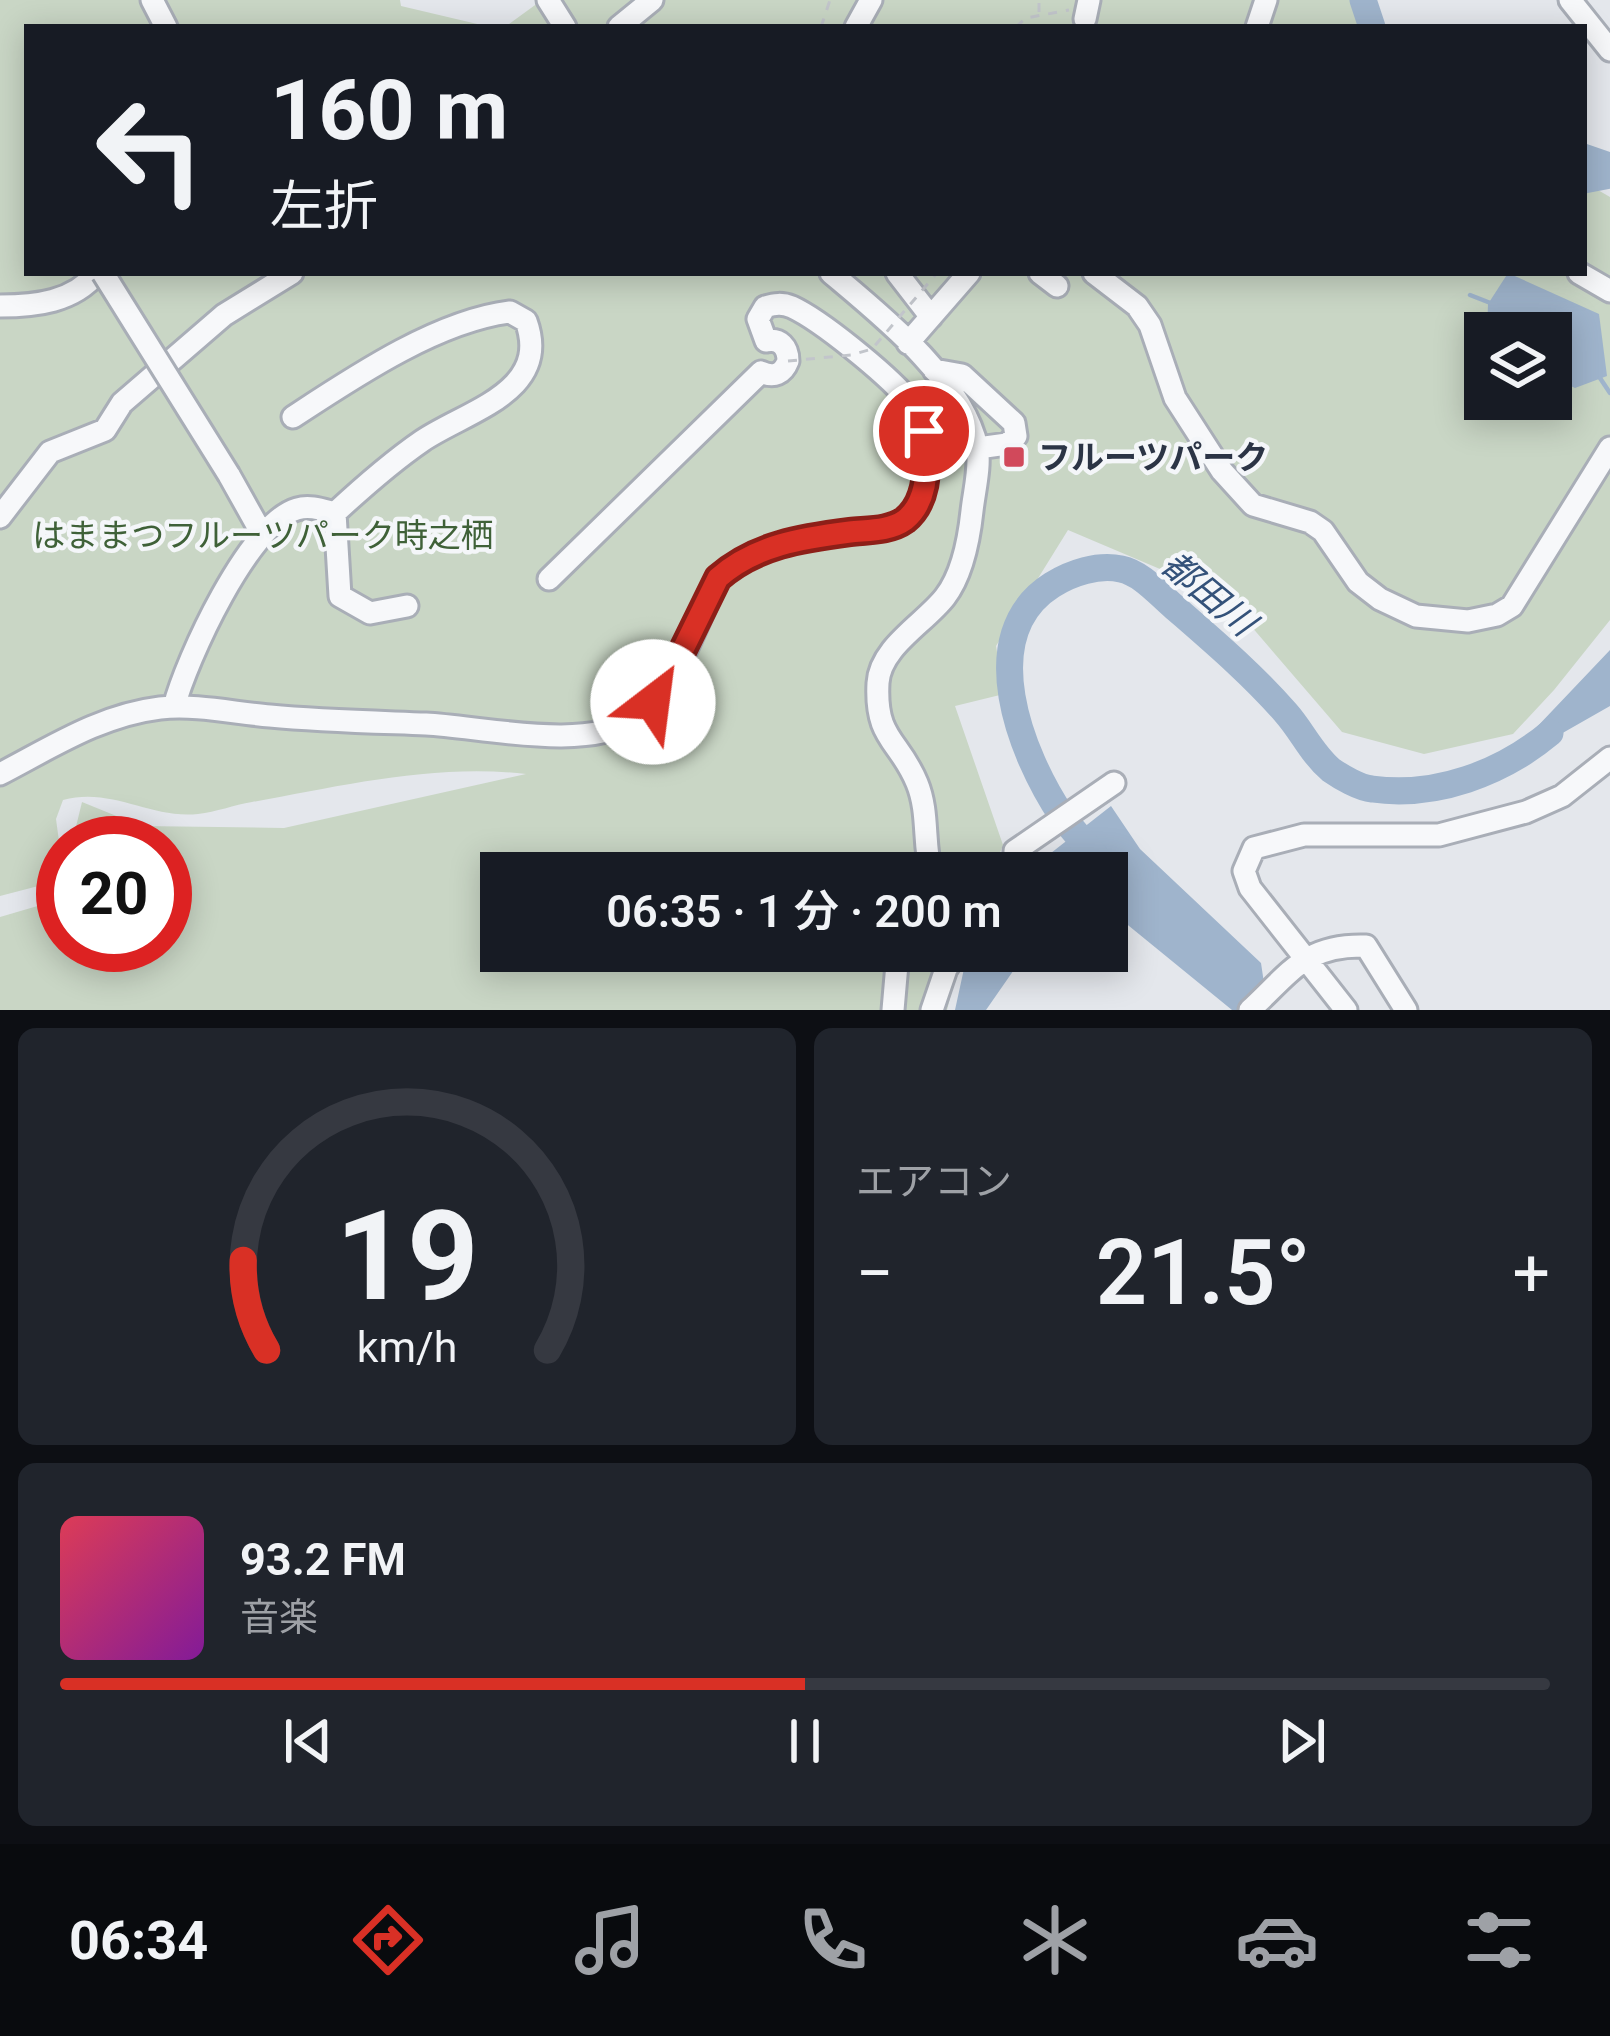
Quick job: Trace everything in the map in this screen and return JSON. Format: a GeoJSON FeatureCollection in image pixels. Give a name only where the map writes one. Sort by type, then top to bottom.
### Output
{"type":"FeatureCollection","features":[{"type":"Feature","properties":{"kind":"street"},"geometry":{"type":"LineString","coordinates":[[623,24],[652,0]]}},
{"type":"Feature","properties":{"kind":"street"},"geometry":{"type":"LineString","coordinates":[[1570,0],[1610,50]]}},
{"type":"Feature","properties":{"kind":"street"},"geometry":{"type":"LineString","coordinates":[[0,306],[51,303],[97,276]]}},
{"type":"Feature","properties":{"kind":"street"},"geometry":{"type":"LineString","coordinates":[[102,276],[262,533]]}},
{"type":"Feature","properties":{"kind":"street"},"geometry":{"type":"LineString","coordinates":[[0,517],[50,452],[105,430],[122,403],[224,315],[287,276]]}},
{"type":"Feature","properties":{"kind":"street"},"geometry":{"type":"LineString","coordinates":[[834,276],[949,385],[978,448],[970,524],[955,584],[899,642],[878,677],[882,729],[916,781],[929,852]]}},
{"type":"Feature","properties":{"kind":"street"},"geometry":{"type":"LineString","coordinates":[[899,276],[931,317]]}},
{"type":"Feature","properties":{"kind":"street"},"geometry":{"type":"LineString","coordinates":[[908,343],[966,276]]}},
{"type":"Feature","properties":{"kind":"street"},"geometry":{"type":"LineString","coordinates":[[1098,276],[1137,305],[1150,325],[1186,416],[1222,471],[1253,505],[1310,522],[1323,531],[1358,582],[1416,616],[1468,621],[1513,606],[1610,448]]}},
{"type":"Feature","properties":{"kind":"street"},"geometry":{"type":"LineString","coordinates":[[0,774],[118,716],[174,707],[519,734],[580,734],[616,728],[638,717],[666,684],[718,578],[732,566],[782,544],[886,528],[906,519],[924,484],[928,458],[924,431],[910,400],[835,336],[788,304],[765,307],[758,319],[766,340]]}},
{"type":"Feature","properties":{"kind":"street"},"geometry":{"type":"LineString","coordinates":[[293,417],[373,367],[473,320],[510,312],[526,321],[533,344],[531,358],[528,370],[511,389],[425,439],[334,513]]}},
{"type":"Feature","properties":{"kind":"street"},"geometry":{"type":"LineString","coordinates":[[766,340],[778,340],[788,361],[774,375],[761,372],[752,361],[753,351],[766,340]]}},
{"type":"Feature","properties":{"kind":"street"},"geometry":{"type":"LineString","coordinates":[[934,370],[962,375],[1014,423],[1016,436],[1007,444],[978,448]]}},
{"type":"Feature","properties":{"kind":"street"},"geometry":{"type":"LineString","coordinates":[[549,579],[761,372]]}},
{"type":"Feature","properties":{"kind":"street"},"geometry":{"type":"LineString","coordinates":[[174,707],[202,634],[262,533],[297,509],[315,507],[334,513]]}},
{"type":"Feature","properties":{"kind":"street"},"geometry":{"type":"LineString","coordinates":[[334,513],[340,596],[370,613],[406,606]]}},
{"type":"Feature","properties":{"kind":"street"},"geometry":{"type":"LineString","coordinates":[[1346,1010],[1302,962],[1250,888],[1244,871],[1254,848],[1304,836],[1439,835],[1526,812],[1562,796],[1610,758]]}},
{"type":"Feature","properties":{"kind":"street"},"geometry":{"type":"LineString","coordinates":[[1028,852],[1114,783]]}},
{"type":"Feature","properties":{"kind":"street"},"geometry":{"type":"LineString","coordinates":[[1250,1010],[1302,962],[1335,945],[1366,946],[1406,1010]]}},
{"type":"Feature","properties":{"kind":"street"},"geometry":{"type":"LineString","coordinates":[[893,1010],[896,972]]}},
{"type":"Feature","properties":{"kind":"street"},"geometry":{"type":"LineString","coordinates":[[932,1010],[945,972]]}},
{"type":"Feature","properties":{"kind":"path"},"geometry":{"type":"LineString","coordinates":[[1039,0],[1040,14]]}},
{"type":"Feature","properties":{"kind":"path"},"geometry":{"type":"LineString","coordinates":[[1022,24],[1040,14],[1087,9]]}},
{"type":"Feature","properties":{"kind":"path"},"geometry":{"type":"LineString","coordinates":[[788,361],[872,349],[934,276]]}},
{"type":"Feature","properties":{"kind":"green space","name":"はままつフルーツパーク時之栖"},"geometry":{"type":"Polygon","coordinates":[[[0,0],[400,0],[401,6],[477,24],[24,24],[24,276],[1587,276],[1587,184],[1610,197],[1610,620],[1513,734],[1424,754],[1342,732],[1226,597],[1068,530],[996,646],[1004,694],[955,706],[1003,845],[1000,852],[480,852],[480,972],[957,972],[947,1010],[0,1010],[0,917],[36,906],[36,972],[192,972],[192,827],[284,828],[526,774],[458,771],[388,778],[198,814],[163,812],[98,797],[63,800],[57,816],[36,816],[36,887],[0,896],[0,0]]]}},
{"type":"Feature","properties":{"kind":"green space"},"geometry":{"type":"Polygon","coordinates":[[[542,0],[1365,0],[1378,24],[509,24],[542,0]]]}},
{"type":"Feature","properties":{"kind":"green space","name":"はままつフルーツパーク時之栖"},"geometry":{"type":"Polygon","coordinates":[[[82,802],[116,816],[79,816],[82,802]]]}},
{"type":"Feature","properties":{"kind":"water"},"geometry":{"type":"Polygon","coordinates":[[[1587,144],[1610,152],[1610,188],[1587,169],[1587,144]]]}},
{"type":"Feature","properties":{"kind":"water"},"geometry":{"type":"Polygon","coordinates":[[[1506,276],[1515,276],[1599,314],[1607,376],[1572,387],[1572,312],[1488,312],[1506,276]]]}},
{"type":"Feature","properties":{"kind":"water"},"geometry":{"type":"Polygon","coordinates":[[[1610,650],[1610,706],[1494,772],[1610,650]]]}},
{"type":"Feature","properties":{"kind":"water"},"geometry":{"type":"Polygon","coordinates":[[[1111,806],[1140,849],[1261,963],[1268,1010],[1232,1010],[1128,925],[1128,852],[1052,852],[1111,806]]]}},
{"type":"Feature","properties":{"kind":"water"},"geometry":{"type":"Polygon","coordinates":[[[963,972],[1012,972],[986,1010],[955,1010],[963,972]]]}},
{"type":"Feature","properties":{"kind":"waterway","name":"都田川"},"geometry":{"type":"LineString","coordinates":[[1363,0],[1371,24]]}},
{"type":"Feature","properties":{"kind":"waterway","name":"都田川"},"geometry":{"type":"LineString","coordinates":[[1587,179],[1610,175]]}},
{"type":"Feature","properties":{"kind":"waterway"},"geometry":{"type":"LineString","coordinates":[[1470,295],[1493,304]]}},
{"type":"Feature","properties":{"kind":"waterway"},"geometry":{"type":"LineString","coordinates":[[1600,378],[1610,393]]}},
{"type":"Feature","properties":{"kind":"waterway","name":"都田川"},"geometry":{"type":"LineString","coordinates":[[1092,852],[1062,816],[1032,761],[1012,696],[1010,664],[1014,634],[1028,607],[1052,585],[1085,571],[1121,569],[1149,584],[1259,684],[1324,764],[1362,787],[1396,791],[1444,786],[1489,771],[1550,733]]}},
{"type":"Feature","properties":{"kind":"place","name":"フルーツパーク"},"geometry":{"type":"Point","coordinates":[1014,457]}},
{"type":"Feature","properties":{"kind":"route"},"geometry":{"type":"LineString","coordinates":[[653,702],[718,578],[743,558],[815,536],[886,528],[906,519],[924,484],[928,458],[924,431]]}}]}
